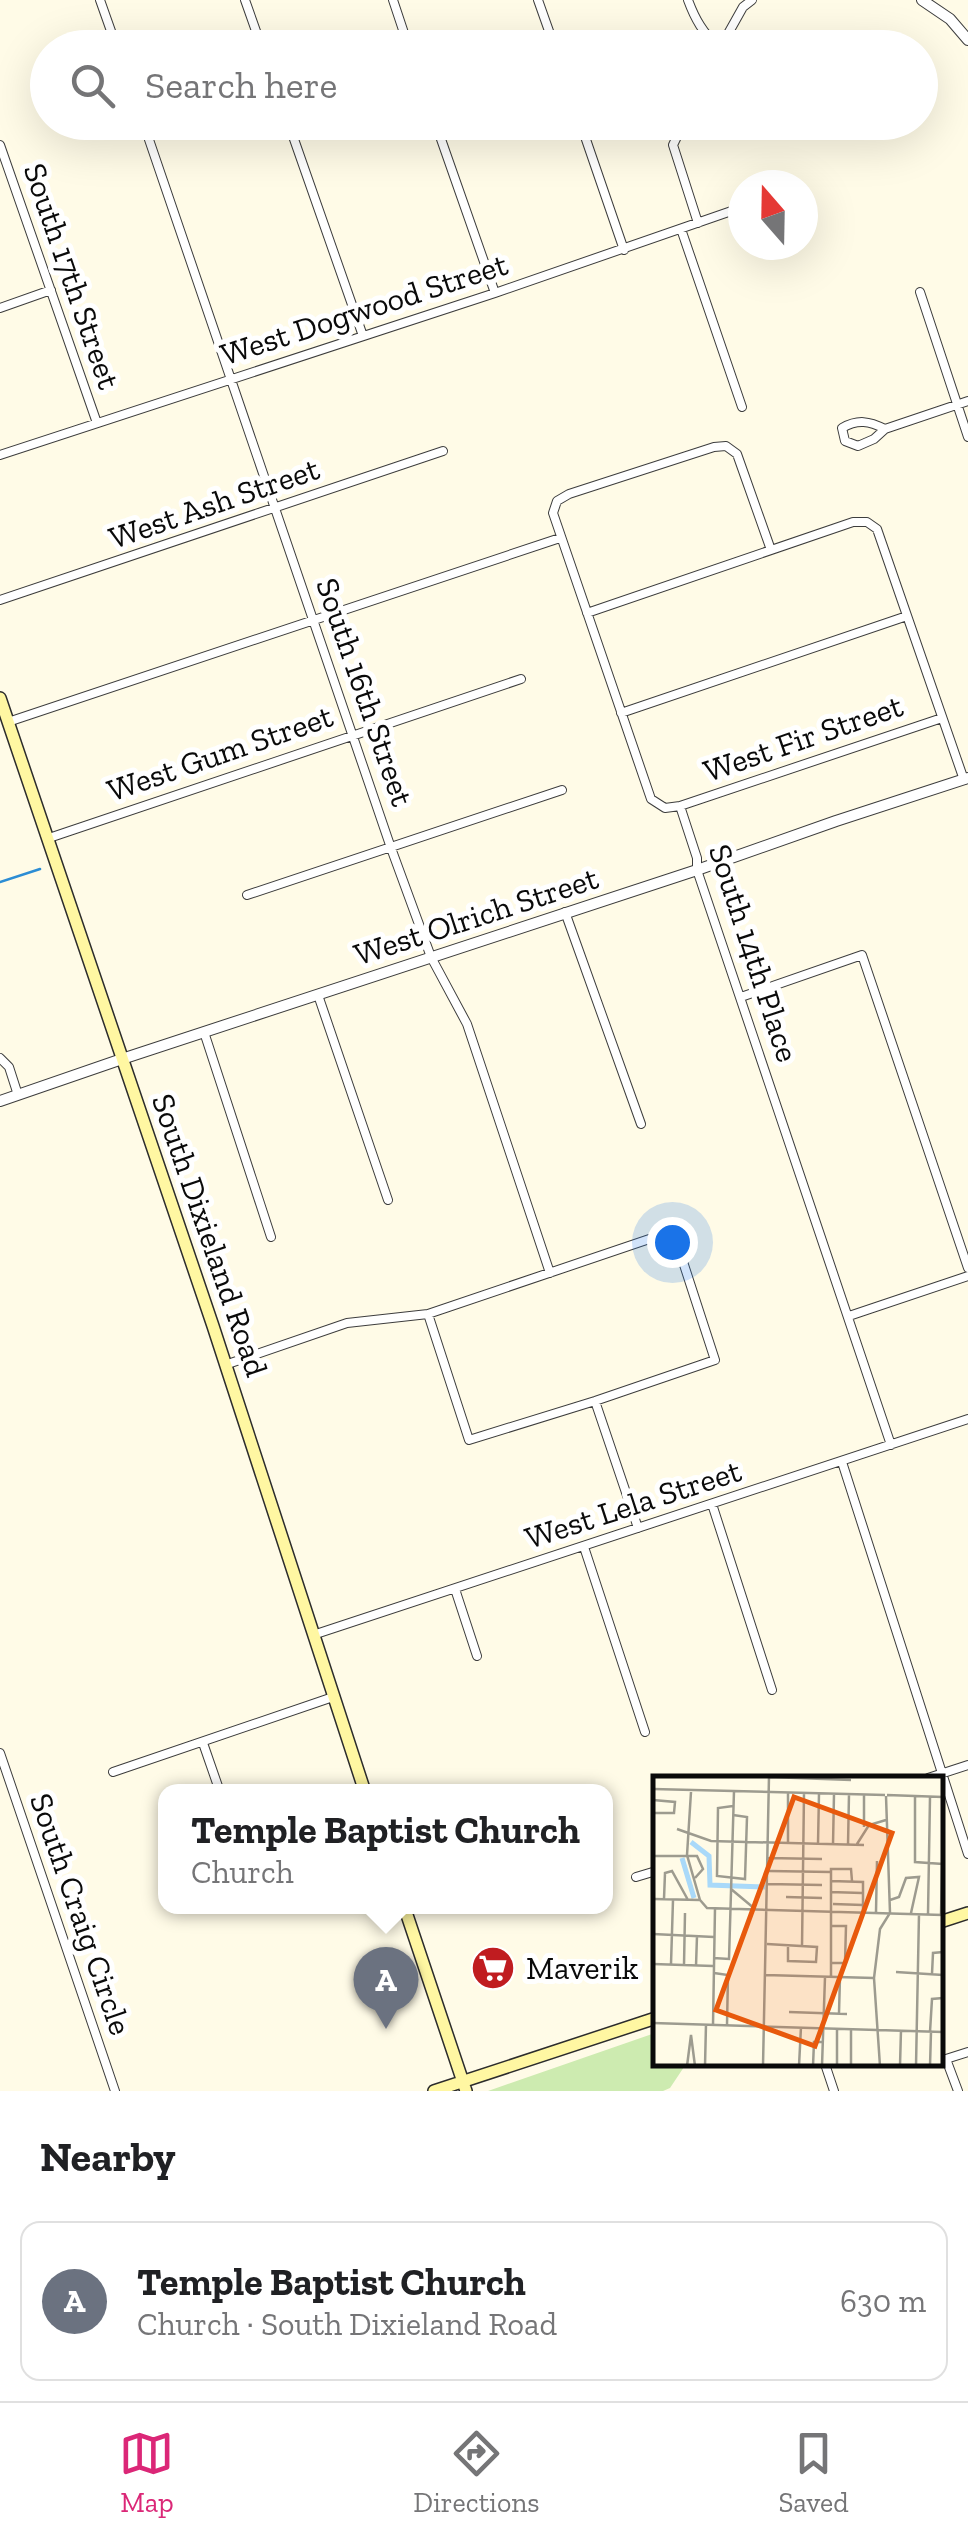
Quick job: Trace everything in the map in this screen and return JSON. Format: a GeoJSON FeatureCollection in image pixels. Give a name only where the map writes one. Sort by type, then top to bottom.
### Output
{"type":"FeatureCollection","features":[{"type":"Feature","properties":{"kind":"main road","name":"South Dixieland Road"},"geometry":{"type":"LineString","coordinates":[[0,698],[362,1784]]}},
{"type":"Feature","properties":{"kind":"main road"},"geometry":{"type":"LineString","coordinates":[[943,1921],[968,1912]]}},
{"type":"Feature","properties":{"kind":"main road"},"geometry":{"type":"LineString","coordinates":[[407,1914],[464,2087]]}},
{"type":"Feature","properties":{"kind":"main road"},"geometry":{"type":"LineString","coordinates":[[434,2091],[464,2087],[653,2019]]}},
{"type":"Feature","properties":{"kind":"street"},"geometry":{"type":"LineString","coordinates":[[100,0],[111,30]]}},
{"type":"Feature","properties":{"kind":"street"},"geometry":{"type":"LineString","coordinates":[[245,0],[256,30]]}},
{"type":"Feature","properties":{"kind":"street"},"geometry":{"type":"LineString","coordinates":[[392,0],[403,30]]}},
{"type":"Feature","properties":{"kind":"street"},"geometry":{"type":"LineString","coordinates":[[538,0],[548,30]]}},
{"type":"Feature","properties":{"kind":"street"},"geometry":{"type":"LineString","coordinates":[[688,0],[703,30]]}},
{"type":"Feature","properties":{"kind":"street"},"geometry":{"type":"LineString","coordinates":[[730,30],[743,7],[752,0]]}},
{"type":"Feature","properties":{"kind":"street"},"geometry":{"type":"LineString","coordinates":[[922,0],[950,19],[968,40]]}},
{"type":"Feature","properties":{"kind":"street","name":"South 16th Street"},"geometry":{"type":"LineString","coordinates":[[149,140],[391,848],[431,957],[467,1024],[550,1273]]}},
{"type":"Feature","properties":{"kind":"street"},"geometry":{"type":"LineString","coordinates":[[294,140],[362,336]]}},
{"type":"Feature","properties":{"kind":"street"},"geometry":{"type":"LineString","coordinates":[[441,140],[495,293]]}},
{"type":"Feature","properties":{"kind":"street"},"geometry":{"type":"LineString","coordinates":[[586,140],[624,250]]}},
{"type":"Feature","properties":{"kind":"street"},"geometry":{"type":"LineString","coordinates":[[676,140],[674,145],[698,223]]}},
{"type":"Feature","properties":{"kind":"street","name":"South 17th Street"},"geometry":{"type":"LineString","coordinates":[[0,145],[98,423]]}},
{"type":"Feature","properties":{"kind":"street","name":"West Dogwood Street"},"geometry":{"type":"LineString","coordinates":[[0,455],[728,212]]}},
{"type":"Feature","properties":{"kind":"street"},"geometry":{"type":"LineString","coordinates":[[681,229],[742,408]]}},
{"type":"Feature","properties":{"kind":"street"},"geometry":{"type":"LineString","coordinates":[[0,308],[51,290]]}},
{"type":"Feature","properties":{"kind":"street"},"geometry":{"type":"LineString","coordinates":[[920,292],[968,436]]}},
{"type":"Feature","properties":{"kind":"street"},"geometry":{"type":"LineString","coordinates":[[884,428],[855,421],[842,428],[845,442],[858,446],[874,439],[884,428],[968,401]]}},
{"type":"Feature","properties":{"kind":"street"},"geometry":{"type":"LineString","coordinates":[[680,806],[665,808],[651,799],[552,513],[557,501],[569,494],[714,446],[726,446],[734,451],[771,550]]}},
{"type":"Feature","properties":{"kind":"street","name":"West Ash Street"},"geometry":{"type":"LineString","coordinates":[[0,600],[443,451]]}},
{"type":"Feature","properties":{"kind":"street"},"geometry":{"type":"LineString","coordinates":[[587,613],[853,522],[867,522],[877,529],[966,779]]}},
{"type":"Feature","properties":{"kind":"street"},"geometry":{"type":"LineString","coordinates":[[8,722],[560,538]]}},
{"type":"Feature","properties":{"kind":"street"},"geometry":{"type":"LineString","coordinates":[[621,713],[907,616]]}},
{"type":"Feature","properties":{"kind":"street","name":"West Gum Street"},"geometry":{"type":"LineString","coordinates":[[49,838],[521,679]]}},
{"type":"Feature","properties":{"kind":"street","name":"West Fir Street"},"geometry":{"type":"LineString","coordinates":[[680,806],[942,718]]}},
{"type":"Feature","properties":{"kind":"street","name":"West Olrich Street"},"geometry":{"type":"LineString","coordinates":[[0,1100],[966,779]]}},
{"type":"Feature","properties":{"kind":"street"},"geometry":{"type":"LineString","coordinates":[[247,896],[562,790]]}},
{"type":"Feature","properties":{"kind":"street","name":"South 14th Place"},"geometry":{"type":"LineString","coordinates":[[680,806],[697,858],[697,870],[891,1445]]}},
{"type":"Feature","properties":{"kind":"street"},"geometry":{"type":"LineString","coordinates":[[565,912],[641,1124]]}},
{"type":"Feature","properties":{"kind":"street"},"geometry":{"type":"LineString","coordinates":[[742,997],[862,955],[968,1268]]}},
{"type":"Feature","properties":{"kind":"street"},"geometry":{"type":"LineString","coordinates":[[318,995],[388,1200]]}},
{"type":"Feature","properties":{"kind":"street"},"geometry":{"type":"LineString","coordinates":[[204,1032],[271,1237]]}},
{"type":"Feature","properties":{"kind":"street"},"geometry":{"type":"LineString","coordinates":[[0,1058],[8,1067],[18,1094]]}},
{"type":"Feature","properties":{"kind":"street"},"geometry":{"type":"LineString","coordinates":[[225,1365],[347,1323],[428,1314],[673,1231],[715,1360],[468,1440],[428,1314]]}},
{"type":"Feature","properties":{"kind":"street"},"geometry":{"type":"LineString","coordinates":[[850,1316],[968,1276]]}},
{"type":"Feature","properties":{"kind":"street"},"geometry":{"type":"LineString","coordinates":[[596,1401],[638,1528]]}},
{"type":"Feature","properties":{"kind":"street","name":"West Lela Street"},"geometry":{"type":"LineString","coordinates":[[312,1635],[968,1419]]}},
{"type":"Feature","properties":{"kind":"street"},"geometry":{"type":"LineString","coordinates":[[842,1462],[968,1854]]}},
{"type":"Feature","properties":{"kind":"street"},"geometry":{"type":"LineString","coordinates":[[712,1504],[772,1690]]}},
{"type":"Feature","properties":{"kind":"street"},"geometry":{"type":"LineString","coordinates":[[584,1547],[645,1732]]}},
{"type":"Feature","properties":{"kind":"street"},"geometry":{"type":"LineString","coordinates":[[455,1589],[477,1656]]}},
{"type":"Feature","properties":{"kind":"street"},"geometry":{"type":"LineString","coordinates":[[114,1772],[333,1697]]}},
{"type":"Feature","properties":{"kind":"street"},"geometry":{"type":"LineString","coordinates":[[202,1743],[217,1784]]}},
{"type":"Feature","properties":{"kind":"street","name":"South Craig Circle"},"geometry":{"type":"LineString","coordinates":[[0,1752],[115,2091]]}},
{"type":"Feature","properties":{"kind":"street"},"geometry":{"type":"LineString","coordinates":[[934,1776],[968,1765]]}},
{"type":"Feature","properties":{"kind":"street"},"geometry":{"type":"LineString","coordinates":[[636,1878],[653,1872]]}},
{"type":"Feature","properties":{"kind":"street"},"geometry":{"type":"LineString","coordinates":[[958,2091],[946,2059],[968,2052]]}},
{"type":"Feature","properties":{"kind":"street"},"geometry":{"type":"LineString","coordinates":[[827,2066],[834,2091]]}},
{"type":"Feature","properties":{"kind":"green space"},"geometry":{"type":"Polygon","coordinates":[[[653,2034],[653,2066],[684,2067],[670,2088],[663,2091],[488,2091],[653,2034]]]}},
{"type":"Feature","properties":{"kind":"waterway"},"geometry":{"type":"LineString","coordinates":[[0,882],[40,869]]}},
{"type":"Feature","properties":{"kind":"place","name":"Maverik"},"geometry":{"type":"Point","coordinates":[493,1968]}},
{"type":"Feature","properties":{"kind":"place","name":"Temple Baptist Church"},"geometry":{"type":"Point","coordinates":[386,2029]}}]}
